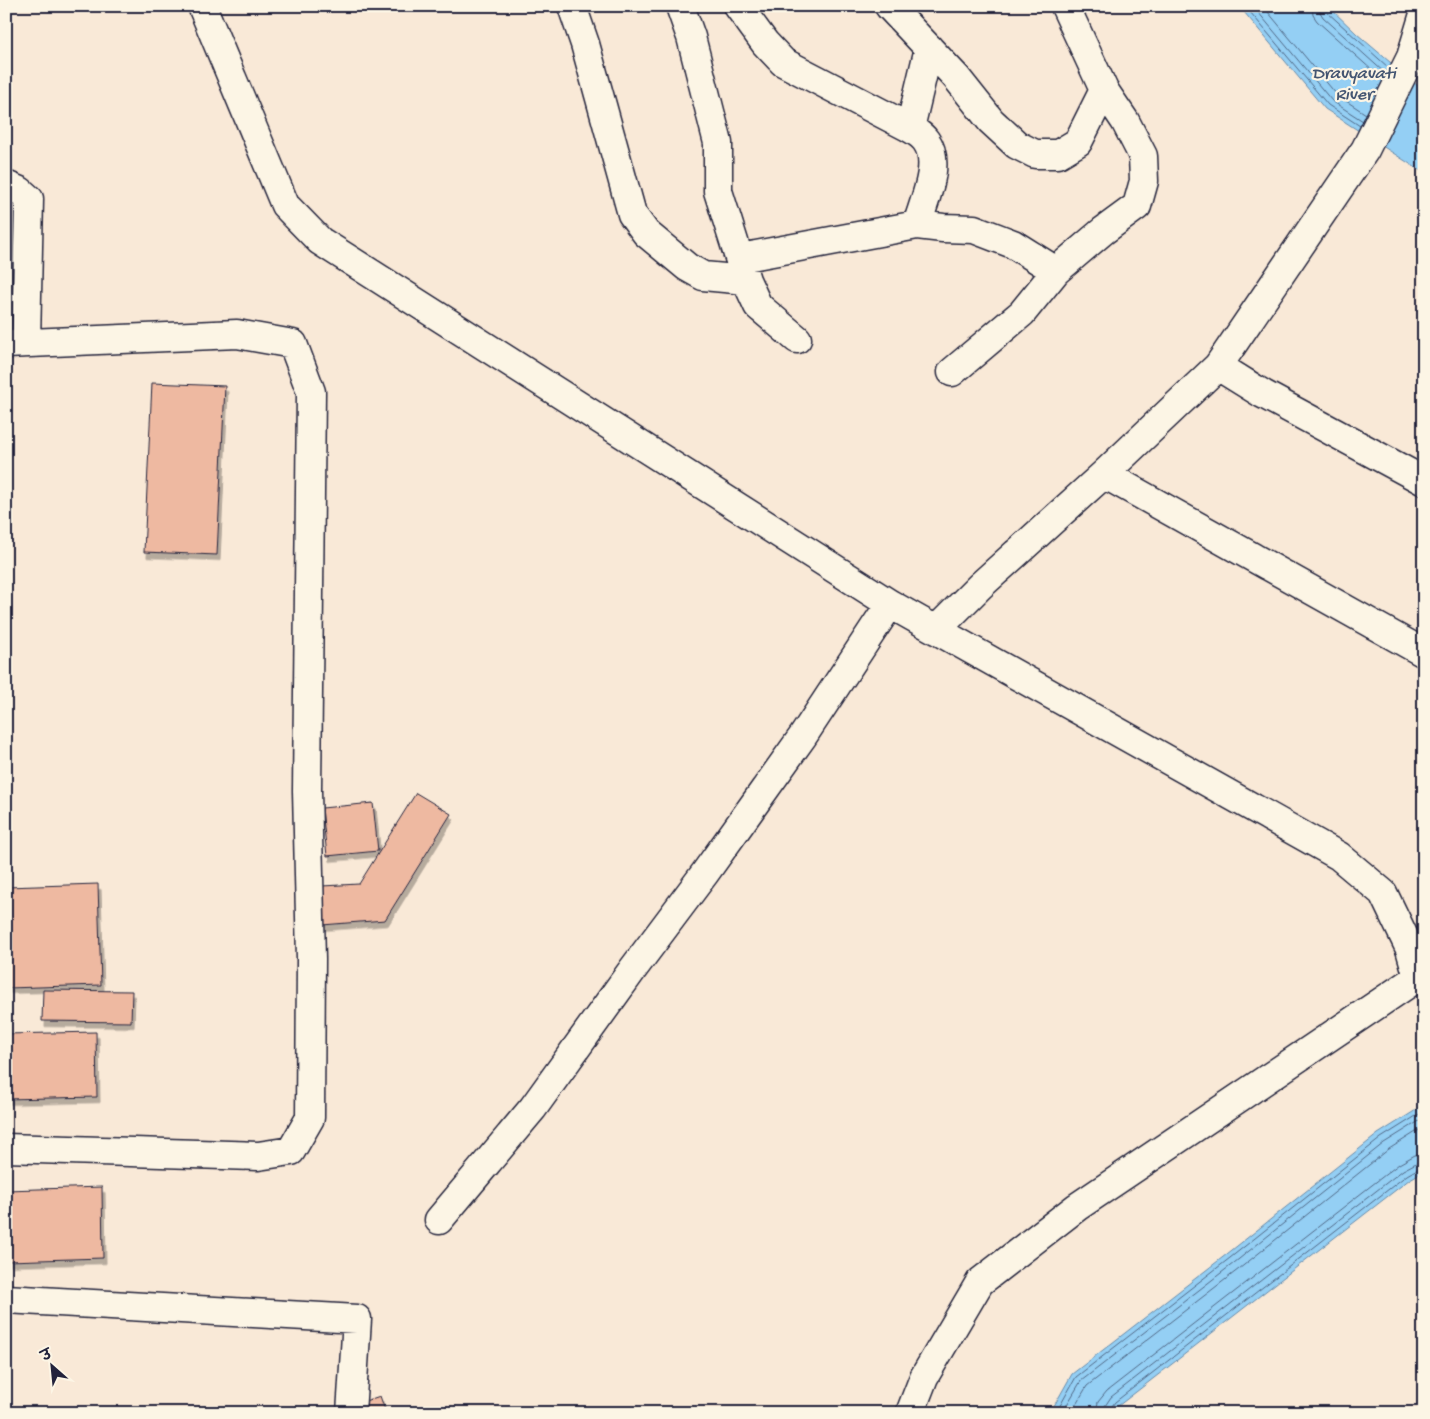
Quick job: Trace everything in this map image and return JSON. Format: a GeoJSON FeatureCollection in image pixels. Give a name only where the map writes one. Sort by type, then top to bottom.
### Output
{"type":"FeatureCollection","features":[{"type":"Feature","properties":{"kind":"street"},"geometry":{"type":"LineString","coordinates":[[202,6],[285,205],[320,241],[890,604],[1338,856],[1383,893],[1421,975],[1077,1207],[980,1282],[924,1377],[910,1413]]}},
{"type":"Feature","properties":{"kind":"street"},"geometry":{"type":"LineString","coordinates":[[572,6],[585,44],[632,214],[646,233],[687,266],[703,276],[743,269],[917,225],[974,229],[1014,244],[1056,271]]}},
{"type":"Feature","properties":{"kind":"street"},"geometry":{"type":"LineString","coordinates":[[680,6],[691,37],[718,143],[718,191],[743,269],[758,306],[797,339]]}},
{"type":"Feature","properties":{"kind":"street"},"geometry":{"type":"LineString","coordinates":[[738,6],[765,44],[783,62],[910,128],[925,139],[932,151],[934,167],[917,225]]}},
{"type":"Feature","properties":{"kind":"street"},"geometry":{"type":"LineString","coordinates":[[889,6],[956,77],[998,127],[1016,145],[1035,154],[1058,154],[1078,142],[1104,90]]}},
{"type":"Feature","properties":{"kind":"street"},"geometry":{"type":"LineString","coordinates":[[952,372],[1022,313],[1056,271],[1103,231],[1137,206],[1144,181],[1143,156],[1125,121],[1104,90],[1065,6]]}},
{"type":"Feature","properties":{"kind":"street"},"geometry":{"type":"LineString","coordinates":[[936,630],[980,586],[1104,474],[1218,366],[1365,150],[1411,58],[1424,14]]}},
{"type":"Feature","properties":{"kind":"street"},"geometry":{"type":"LineString","coordinates":[[910,128],[929,48]]}},
{"type":"Feature","properties":{"kind":"street"},"geometry":{"type":"LineString","coordinates":[[6,185],[20,191],[29,199],[17,288],[16,343],[237,334],[293,344],[311,392],[307,791],[311,959],[310,1118],[291,1150],[258,1156],[6,1148]]}},
{"type":"Feature","properties":{"kind":"street"},"geometry":{"type":"LineString","coordinates":[[1218,366],[1262,394],[1424,481]]}},
{"type":"Feature","properties":{"kind":"street"},"geometry":{"type":"LineString","coordinates":[[1104,474],[1424,653]]}},
{"type":"Feature","properties":{"kind":"street"},"geometry":{"type":"LineString","coordinates":[[439,1220],[533,1108],[633,969],[706,873],[803,736],[890,604]]}},
{"type":"Feature","properties":{"kind":"street"},"geometry":{"type":"LineString","coordinates":[[6,1299],[357,1319],[351,1413]]}},
{"type":"Feature","properties":{"kind":"water","name":"Dravyavati River"},"geometry":{"type":"Polygon","coordinates":[[[1239,6],[1328,6],[1357,34],[1424,91],[1424,173],[1325,109],[1239,6]]]}},
{"type":"Feature","properties":{"kind":"water"},"geometry":{"type":"Polygon","coordinates":[[[1424,1105],[1424,1171],[1410,1179],[1118,1406],[1114,1413],[1050,1413],[1072,1374],[1378,1134],[1424,1105]]]}},
{"type":"Feature","properties":{"kind":"building"},"geometry":{"type":"Polygon","coordinates":[[[7,195],[7,270],[6,270],[7,195]]]}},
{"type":"Feature","properties":{"kind":"building"},"geometry":{"type":"Polygon","coordinates":[[[152,383],[225,386],[217,555],[144,552],[152,383]]]}},
{"type":"Feature","properties":{"kind":"building"},"geometry":{"type":"Polygon","coordinates":[[[416,793],[451,814],[385,920],[322,925],[322,886],[359,884],[416,793]]]}},
{"type":"Feature","properties":{"kind":"building"},"geometry":{"type":"Polygon","coordinates":[[[373,803],[378,851],[327,856],[322,808],[373,803]]]}},
{"type":"Feature","properties":{"kind":"building"},"geometry":{"type":"Polygon","coordinates":[[[98,884],[101,985],[8,988],[6,887],[98,884]]]}},
{"type":"Feature","properties":{"kind":"building"},"geometry":{"type":"Polygon","coordinates":[[[43,990],[132,991],[131,1022],[42,1021],[43,990]]]}},
{"type":"Feature","properties":{"kind":"building"},"geometry":{"type":"Polygon","coordinates":[[[96,1032],[97,1097],[6,1099],[6,1034],[96,1032]]]}},
{"type":"Feature","properties":{"kind":"building"},"geometry":{"type":"Polygon","coordinates":[[[102,1187],[103,1258],[8,1261],[6,1190],[102,1187]]]}},
{"type":"Feature","properties":{"kind":"building"},"geometry":{"type":"Polygon","coordinates":[[[380,1396],[386,1413],[362,1413],[359,1403],[380,1396]]]}}]}
